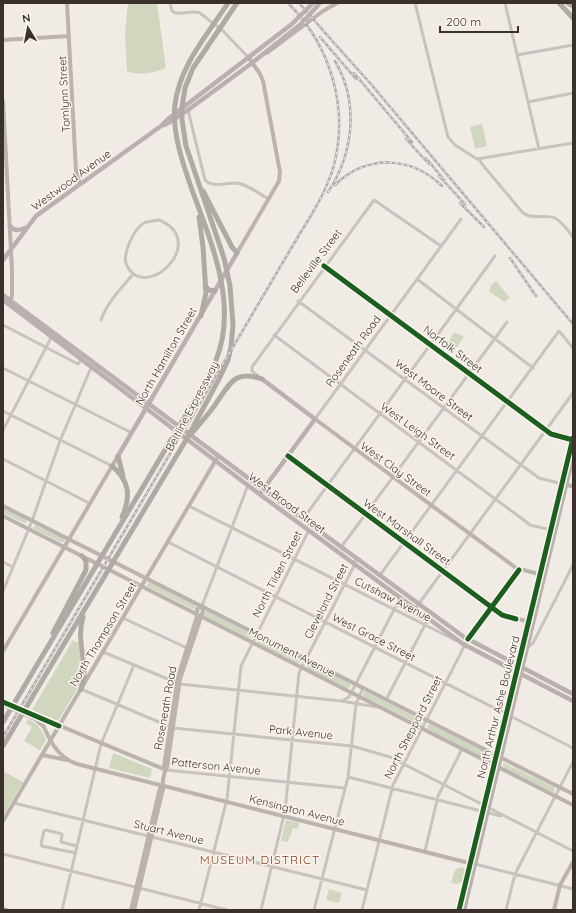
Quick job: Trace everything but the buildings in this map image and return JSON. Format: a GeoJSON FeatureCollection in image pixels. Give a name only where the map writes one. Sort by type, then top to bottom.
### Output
{"type":"FeatureCollection","features":[{"type":"Feature","properties":{"kind":"highway","name":"Beltline Expressway"},"geometry":{"type":"LineString","coordinates":[[3,722],[188,413],[214,364],[224,333],[225,314],[223,293],[218,269],[182,157],[175,124],[175,104],[184,73],[197,49],[228,3]]}},
{"type":"Feature","properties":{"kind":"highway","name":"Beltline Expressway"},"geometry":{"type":"LineString","coordinates":[[3,746],[186,440],[228,360],[233,325],[230,286],[224,258],[186,146],[182,120],[183,98],[189,78],[198,59],[236,3]]}},
{"type":"Feature","properties":{"kind":"highway"},"geometry":{"type":"LineString","coordinates":[[559,3],[573,18]]}},
{"type":"Feature","properties":{"kind":"highway"},"geometry":{"type":"LineString","coordinates":[[568,3],[573,6]]}},
{"type":"Feature","properties":{"kind":"highway"},"geometry":{"type":"LineString","coordinates":[[195,173],[232,247],[237,254]]}},
{"type":"Feature","properties":{"kind":"highway"},"geometry":{"type":"LineString","coordinates":[[197,202],[203,247],[205,285],[205,301],[201,316]]}},
{"type":"Feature","properties":{"kind":"highway"},"geometry":{"type":"LineString","coordinates":[[205,285],[209,290],[215,291]]}},
{"type":"Feature","properties":{"kind":"highway"},"geometry":{"type":"LineString","coordinates":[[186,440],[217,403],[232,381],[247,375],[262,380]]}},
{"type":"Feature","properties":{"kind":"highway"},"geometry":{"type":"LineString","coordinates":[[118,456],[128,492],[127,501],[118,528]]}},
{"type":"Feature","properties":{"kind":"highway"},"geometry":{"type":"LineString","coordinates":[[112,466],[125,482]]}},
{"type":"Feature","properties":{"kind":"highway"},"geometry":{"type":"LineString","coordinates":[[47,649],[55,629],[86,570],[86,562],[82,556]]}},
{"type":"Feature","properties":{"kind":"highway"},"geometry":{"type":"LineString","coordinates":[[81,689],[84,670],[80,633],[85,611]]}},
{"type":"Feature","properties":{"kind":"main road","name":"Westwood Avenue"},"geometry":{"type":"LineString","coordinates":[[188,107],[254,61],[295,27],[313,3]]}},
{"type":"Feature","properties":{"kind":"main road"},"geometry":{"type":"LineString","coordinates":[[295,27],[312,14],[320,3]]}},
{"type":"Feature","properties":{"kind":"main road","name":"Westwood Avenue"},"geometry":{"type":"LineString","coordinates":[[3,260],[26,228],[40,212],[161,126],[170,122],[248,58],[295,27]]}},
{"type":"Feature","properties":{"kind":"main road"},"geometry":{"type":"LineString","coordinates":[[10,226],[12,229],[16,230],[26,228]]}},
{"type":"Feature","properties":{"kind":"main road","name":"North Hamilton Street"},"geometry":{"type":"LineString","coordinates":[[118,456],[237,254]]}},
{"type":"Feature","properties":{"kind":"main road","name":"West Broad Street"},"geometry":{"type":"LineString","coordinates":[[3,295],[10,303],[148,406],[216,461],[463,644],[573,701]]}},
{"type":"Feature","properties":{"kind":"main road","name":"West Broad Street"},"geometry":{"type":"LineString","coordinates":[[3,300],[10,303]]}},
{"type":"Feature","properties":{"kind":"main road","name":"West Broad Street"},"geometry":{"type":"LineString","coordinates":[[52,335],[82,359],[93,365]]}},
{"type":"Feature","properties":{"kind":"main road","name":"West Clay Street"},"geometry":{"type":"LineString","coordinates":[[262,380],[315,419]]}},
{"type":"Feature","properties":{"kind":"main road","name":"Roseneath Road"},"geometry":{"type":"LineString","coordinates":[[260,494],[315,419]]}},
{"type":"Feature","properties":{"kind":"main road","name":"West Broad Street"},"geometry":{"type":"LineString","coordinates":[[171,424],[219,456],[468,639],[573,694]]}},
{"type":"Feature","properties":{"kind":"main road","name":"North Arthur Ashe Boulevard"},"geometry":{"type":"LineString","coordinates":[[520,667],[564,485],[573,439]]}},
{"type":"Feature","properties":{"kind":"main road","name":"North Arthur Ashe Boulevard"},"geometry":{"type":"LineString","coordinates":[[564,485],[573,456]]}},
{"type":"Feature","properties":{"kind":"main road","name":"North Arthur Ashe Boulevard"},"geometry":{"type":"LineString","coordinates":[[496,766],[501,757],[518,673],[526,649],[528,633]]}},
{"type":"Feature","properties":{"kind":"main road","name":"North Arthur Ashe Boulevard"},"geometry":{"type":"LineString","coordinates":[[459,910],[486,809],[496,766],[496,755],[509,715]]}},
{"type":"Feature","properties":{"kind":"main road","name":"North Arthur Ashe Boulevard"},"geometry":{"type":"LineString","coordinates":[[464,910],[472,864]]}},
{"type":"Feature","properties":{"kind":"street","name":"Tomlynn Street"},"geometry":{"type":"LineString","coordinates":[[67,3],[76,170],[80,184]]}},
{"type":"Feature","properties":{"kind":"street"},"geometry":{"type":"LineString","coordinates":[[170,3],[171,9],[176,13],[196,12],[202,15],[223,31],[248,58]]}},
{"type":"Feature","properties":{"kind":"street","name":"Westwood Avenue"},"geometry":{"type":"LineString","coordinates":[[295,27],[337,3]]}},
{"type":"Feature","properties":{"kind":"street"},"geometry":{"type":"LineString","coordinates":[[415,3],[448,137],[455,145],[474,158],[479,158],[573,143]]}},
{"type":"Feature","properties":{"kind":"street"},"geometry":{"type":"LineString","coordinates":[[505,3],[539,148]]}},
{"type":"Feature","properties":{"kind":"street"},"geometry":{"type":"LineString","coordinates":[[3,40],[69,36]]}},
{"type":"Feature","properties":{"kind":"street"},"geometry":{"type":"LineString","coordinates":[[517,55],[573,45]]}},
{"type":"Feature","properties":{"kind":"street","name":"North Hamilton Street"},"geometry":{"type":"LineString","coordinates":[[237,254],[279,181],[279,163],[262,79],[254,61],[248,58]]}},
{"type":"Feature","properties":{"kind":"street"},"geometry":{"type":"LineString","coordinates":[[528,102],[573,93]]}},
{"type":"Feature","properties":{"kind":"street"},"geometry":{"type":"LineString","coordinates":[[3,101],[13,280],[10,303]]}},
{"type":"Feature","properties":{"kind":"street"},"geometry":{"type":"LineString","coordinates":[[188,107],[205,180],[213,184],[241,184],[269,199]]}},
{"type":"Feature","properties":{"kind":"street"},"geometry":{"type":"LineString","coordinates":[[479,158],[482,164],[523,213],[530,217],[548,217],[557,219],[573,236]]}},
{"type":"Feature","properties":{"kind":"street","name":"Belleville Street"},"geometry":{"type":"LineString","coordinates":[[255,362],[298,301],[374,200],[441,246]]}},
{"type":"Feature","properties":{"kind":"street","name":"Roseneath Road"},"geometry":{"type":"LineString","coordinates":[[315,419],[461,219]]}},
{"type":"Feature","properties":{"kind":"street"},"geometry":{"type":"LineString","coordinates":[[159,220],[169,225],[177,234],[179,249],[177,255],[157,275],[150,278],[144,278],[133,274],[126,265],[125,254],[131,239],[138,229],[143,224],[159,220]]}},
{"type":"Feature","properties":{"kind":"street"},"geometry":{"type":"LineString","coordinates":[[303,519],[495,256]]}},
{"type":"Feature","properties":{"kind":"street","name":"Norfolk Street"},"geometry":{"type":"LineString","coordinates":[[324,266],[546,431],[551,434],[573,439]]}},
{"type":"Feature","properties":{"kind":"street"},"geometry":{"type":"LineString","coordinates":[[101,320],[110,304],[133,274]]}},
{"type":"Feature","properties":{"kind":"street"},"geometry":{"type":"LineString","coordinates":[[417,279],[532,368]]}},
{"type":"Feature","properties":{"kind":"street","name":"West Moore Street"},"geometry":{"type":"LineString","coordinates":[[298,301],[520,465],[539,478],[564,485]]}},
{"type":"Feature","properties":{"kind":"street"},"geometry":{"type":"LineString","coordinates":[[342,546],[507,322]]}},
{"type":"Feature","properties":{"kind":"street"},"geometry":{"type":"LineString","coordinates":[[3,325],[78,364],[82,359]]}},
{"type":"Feature","properties":{"kind":"street"},"geometry":{"type":"LineString","coordinates":[[380,575],[559,331],[573,348]]}},
{"type":"Feature","properties":{"kind":"street"},"geometry":{"type":"LineString","coordinates":[[3,430],[52,335]]}},
{"type":"Feature","properties":{"kind":"street","name":"West Leigh Street"},"geometry":{"type":"LineString","coordinates":[[274,335],[418,443],[457,470],[530,526],[553,530]]}},
{"type":"Feature","properties":{"kind":"street","name":"West Clay Street"},"geometry":{"type":"LineString","coordinates":[[255,362],[251,368],[262,380]]}},
{"type":"Feature","properties":{"kind":"street"},"geometry":{"type":"LineString","coordinates":[[3,592],[47,481],[60,440],[77,405],[93,365]]}},
{"type":"Feature","properties":{"kind":"street"},"geometry":{"type":"LineString","coordinates":[[3,368],[131,434]]}},
{"type":"Feature","properties":{"kind":"street"},"geometry":{"type":"LineString","coordinates":[[415,609],[573,393]]}},
{"type":"Feature","properties":{"kind":"street"},"geometry":{"type":"LineString","coordinates":[[3,412],[112,466]]}},
{"type":"Feature","properties":{"kind":"street","name":"West Clay Street"},"geometry":{"type":"LineString","coordinates":[[315,419],[519,570],[542,575]]}},
{"type":"Feature","properties":{"kind":"street","name":"North Hamilton Street"},"geometry":{"type":"LineString","coordinates":[[3,651],[118,456]]}},
{"type":"Feature","properties":{"kind":"street","name":"North Thompson Street"},"geometry":{"type":"LineString","coordinates":[[3,821],[219,456]]}},
{"type":"Feature","properties":{"kind":"street","name":"West Marshall Street"},"geometry":{"type":"LineString","coordinates":[[288,456],[505,616],[531,622]]}},
{"type":"Feature","properties":{"kind":"street"},"geometry":{"type":"LineString","coordinates":[[3,459],[90,503]]}},
{"type":"Feature","properties":{"kind":"street","name":"Roseneath Road"},"geometry":{"type":"LineString","coordinates":[[134,910],[150,837],[163,788],[162,785],[166,770],[164,766],[172,727],[178,684],[199,615],[197,609],[202,606],[248,485]]}},
{"type":"Feature","properties":{"kind":"street"},"geometry":{"type":"LineString","coordinates":[[564,485],[573,486]]}},
{"type":"Feature","properties":{"kind":"street","name":"Monument Avenue"},"geometry":{"type":"LineString","coordinates":[[3,506],[573,794]]}},
{"type":"Feature","properties":{"kind":"street","name":"Cutshaw Avenue"},"geometry":{"type":"LineString","coordinates":[[189,506],[463,644]]}},
{"type":"Feature","properties":{"kind":"street","name":"Monument Avenue"},"geometry":{"type":"LineString","coordinates":[[3,516],[573,805]]}},
{"type":"Feature","properties":{"kind":"street","name":"North Tilden Street"},"geometry":{"type":"LineString","coordinates":[[199,910],[226,801],[241,666],[312,525]]}},
{"type":"Feature","properties":{"kind":"street","name":"West Grace Street"},"geometry":{"type":"LineString","coordinates":[[168,542],[573,748]]}},
{"type":"Feature","properties":{"kind":"street","name":"Cleveland Street"},"geometry":{"type":"LineString","coordinates":[[261,910],[284,816],[299,673],[355,564],[356,557]]}},
{"type":"Feature","properties":{"kind":"street"},"geometry":{"type":"LineString","coordinates":[[3,562],[12,567]]}},
{"type":"Feature","properties":{"kind":"street"},"geometry":{"type":"LineString","coordinates":[[526,649],[531,645],[538,634],[573,565]]}},
{"type":"Feature","properties":{"kind":"street","name":"North Sheppard Street"},"geometry":{"type":"LineString","coordinates":[[362,910],[392,788],[446,683],[463,644],[519,570]]}},
{"type":"Feature","properties":{"kind":"street"},"geometry":{"type":"LineString","coordinates":[[341,701],[347,698],[356,684],[400,598]]}},
{"type":"Feature","properties":{"kind":"street"},"geometry":{"type":"LineString","coordinates":[[123,618],[189,649]]}},
{"type":"Feature","properties":{"kind":"street"},"geometry":{"type":"LineString","coordinates":[[386,700],[428,619]]}},
{"type":"Feature","properties":{"kind":"street"},"geometry":{"type":"LineString","coordinates":[[528,633],[538,634]]}},
{"type":"Feature","properties":{"kind":"street"},"geometry":{"type":"LineString","coordinates":[[103,652],[178,684],[341,701],[381,708]]}},
{"type":"Feature","properties":{"kind":"street"},"geometry":{"type":"LineString","coordinates":[[62,910],[101,744],[134,665]]}},
{"type":"Feature","properties":{"kind":"street"},"geometry":{"type":"LineString","coordinates":[[314,910],[348,777],[356,704],[363,688]]}},
{"type":"Feature","properties":{"kind":"street","name":"Park Avenue"},"geometry":{"type":"LineString","coordinates":[[81,689],[172,727],[352,746],[390,757],[486,809],[537,832],[573,851]]}},
{"type":"Feature","properties":{"kind":"street","name":"Patterson Avenue"},"geometry":{"type":"LineString","coordinates":[[4,704],[166,770],[345,788]]}},
{"type":"Feature","properties":{"kind":"street"},"geometry":{"type":"LineString","coordinates":[[30,715],[43,726]]}},
{"type":"Feature","properties":{"kind":"street","name":"Kensington Avenue"},"geometry":{"type":"LineString","coordinates":[[40,718],[58,752],[67,760],[76,764],[573,889]]}},
{"type":"Feature","properties":{"kind":"street"},"geometry":{"type":"LineString","coordinates":[[425,851],[437,800],[462,749]]}},
{"type":"Feature","properties":{"kind":"street"},"geometry":{"type":"LineString","coordinates":[[42,755],[67,760]]}},
{"type":"Feature","properties":{"kind":"street"},"geometry":{"type":"LineString","coordinates":[[506,910],[515,874],[573,762]]}},
{"type":"Feature","properties":{"kind":"street"},"geometry":{"type":"LineString","coordinates":[[348,777],[437,800],[486,809]]}},
{"type":"Feature","properties":{"kind":"street","name":"Stuart Avenue"},"geometry":{"type":"LineString","coordinates":[[14,803],[367,890]]}},
{"type":"Feature","properties":{"kind":"street"},"geometry":{"type":"LineString","coordinates":[[59,850],[62,834],[46,830],[44,831],[42,845],[59,850],[76,853]]}},
{"type":"Feature","properties":{"kind":"street"},"geometry":{"type":"LineString","coordinates":[[61,842],[77,846]]}},
{"type":"Feature","properties":{"kind":"street"},"geometry":{"type":"LineString","coordinates":[[3,854],[226,910]]}},
{"type":"Feature","properties":{"kind":"street"},"geometry":{"type":"LineString","coordinates":[[554,910],[560,885],[573,862]]}},
{"type":"Feature","properties":{"kind":"street","name":"Roseneath Road"},"geometry":{"type":"LineString","coordinates":[[131,910],[138,888]]}},
{"type":"Feature","properties":{"kind":"green space"},"geometry":{"type":"Polygon","coordinates":[[[128,3],[157,3],[166,68],[147,73],[132,73],[127,71],[125,34],[128,3]]]}},
{"type":"Feature","properties":{"kind":"green space"},"geometry":{"type":"Polygon","coordinates":[[[482,124],[487,146],[475,149],[470,127],[482,124]]]}},
{"type":"Feature","properties":{"kind":"green space"},"geometry":{"type":"Polygon","coordinates":[[[496,281],[510,298],[504,302],[489,291],[490,286],[496,281]]]}},
{"type":"Feature","properties":{"kind":"green space"},"geometry":{"type":"Polygon","coordinates":[[[454,332],[464,337],[455,350],[447,345],[454,332]]]}},
{"type":"Feature","properties":{"kind":"green space"},"geometry":{"type":"Polygon","coordinates":[[[3,508],[26,520],[27,523],[3,513],[3,508]]]}},
{"type":"Feature","properties":{"kind":"green space"},"geometry":{"type":"Polygon","coordinates":[[[35,525],[63,538],[65,541],[61,542],[34,529],[33,527],[35,525]]]}},
{"type":"Feature","properties":{"kind":"green space"},"geometry":{"type":"Polygon","coordinates":[[[149,582],[195,605],[195,608],[193,609],[147,586],[147,583],[149,582]]]}},
{"type":"Feature","properties":{"kind":"green space"},"geometry":{"type":"Polygon","coordinates":[[[401,602],[425,619],[424,621],[398,608],[401,602]]]}},
{"type":"Feature","properties":{"kind":"green space"},"geometry":{"type":"Polygon","coordinates":[[[207,611],[251,634],[252,637],[249,638],[205,616],[204,613],[207,611]]]}},
{"type":"Feature","properties":{"kind":"green space"},"geometry":{"type":"Polygon","coordinates":[[[260,638],[301,659],[302,662],[299,663],[258,643],[257,640],[260,638]]]}},
{"type":"Feature","properties":{"kind":"green space"},"geometry":{"type":"Polygon","coordinates":[[[73,640],[78,643],[82,674],[80,684],[58,721],[32,710],[73,640]]]}},
{"type":"Feature","properties":{"kind":"green space"},"geometry":{"type":"Polygon","coordinates":[[[310,663],[350,683],[351,687],[347,688],[307,668],[307,665],[310,663]]]}},
{"type":"Feature","properties":{"kind":"green space"},"geometry":{"type":"Polygon","coordinates":[[[363,692],[366,692],[421,720],[422,723],[419,724],[363,696],[363,692]]]}},
{"type":"Feature","properties":{"kind":"green space"},"geometry":{"type":"Polygon","coordinates":[[[28,719],[37,725],[45,737],[46,740],[40,750],[24,741],[32,727],[26,723],[28,719]]]}},
{"type":"Feature","properties":{"kind":"green space"},"geometry":{"type":"Polygon","coordinates":[[[430,724],[491,755],[492,758],[488,760],[428,729],[427,726],[430,724]]]}},
{"type":"Feature","properties":{"kind":"green space"},"geometry":{"type":"Polygon","coordinates":[[[113,753],[152,769],[150,778],[109,768],[113,753]]]}},
{"type":"Feature","properties":{"kind":"green space"},"geometry":{"type":"Polygon","coordinates":[[[504,763],[554,787],[555,791],[552,792],[504,768],[504,763]]]}},
{"type":"Feature","properties":{"kind":"green space"},"geometry":{"type":"Polygon","coordinates":[[[3,771],[23,782],[3,816],[3,771]]]}},
{"type":"Feature","properties":{"kind":"green space"},"geometry":{"type":"Polygon","coordinates":[[[286,820],[299,823],[298,829],[293,828],[288,842],[281,841],[286,820]]]}},
{"type":"Feature","properties":{"kind":"green space"},"geometry":{"type":"Polygon","coordinates":[[[458,868],[465,868],[462,882],[457,884],[451,883],[454,872],[458,868]]]}},
{"type":"Feature","properties":{"kind":"green space"},"geometry":{"type":"Polygon","coordinates":[[[329,889],[342,893],[339,903],[326,900],[329,889]]]}},
{"type":"Feature","properties":{"kind":"railway"},"geometry":{"type":"LineString","coordinates":[[3,737],[319,201],[328,183],[334,165],[338,143],[339,121],[337,99],[325,57],[303,20],[288,3]]}},
{"type":"Feature","properties":{"kind":"railway"},"geometry":{"type":"LineString","coordinates":[[299,3],[370,83],[573,324]]}},
{"type":"Feature","properties":{"kind":"railway"},"geometry":{"type":"LineString","coordinates":[[320,37],[356,79]]}},
{"type":"Feature","properties":{"kind":"railway"},"geometry":{"type":"LineString","coordinates":[[328,192],[337,177],[343,161],[348,144],[350,127],[348,93],[343,77],[335,61]]}},
{"type":"Feature","properties":{"kind":"railway"},"geometry":{"type":"LineString","coordinates":[[354,73],[412,142]]}},
{"type":"Feature","properties":{"kind":"railway"},"geometry":{"type":"LineString","coordinates":[[406,139],[429,164]]}},
{"type":"Feature","properties":{"kind":"railway"},"geometry":{"type":"LineString","coordinates":[[426,158],[444,180]]}},
{"type":"Feature","properties":{"kind":"railway"},"geometry":{"type":"LineString","coordinates":[[335,185],[348,175],[361,168],[375,164],[389,163],[403,164],[417,169],[430,176],[442,186]]}},
{"type":"Feature","properties":{"kind":"railway"},"geometry":{"type":"LineString","coordinates":[[439,176],[465,204]]}},
{"type":"Feature","properties":{"kind":"railway"},"geometry":{"type":"LineString","coordinates":[[460,203],[484,227]]}},
{"type":"Feature","properties":{"kind":"railway"},"geometry":{"type":"LineString","coordinates":[[510,258],[536,296]]}},
{"type":"Feature","properties":{"kind":"cycle path"},"geometry":{"type":"LineString","coordinates":[[324,266],[551,434],[573,440]]}},
{"type":"Feature","properties":{"kind":"cycle path"},"geometry":{"type":"LineString","coordinates":[[459,910],[573,438]]}},
{"type":"Feature","properties":{"kind":"cycle path"},"geometry":{"type":"LineString","coordinates":[[288,456],[502,615],[516,619]]}},
{"type":"Feature","properties":{"kind":"cycle path"},"geometry":{"type":"LineString","coordinates":[[468,639],[519,570]]}},
{"type":"Feature","properties":{"kind":"cycle path"},"geometry":{"type":"LineString","coordinates":[[3,702],[59,726]]}},
{"type":"Feature","properties":{"kind":"district","name":"MUSEUM DISTRICT"},"geometry":{"type":"Point","coordinates":[260,859]}}]}
